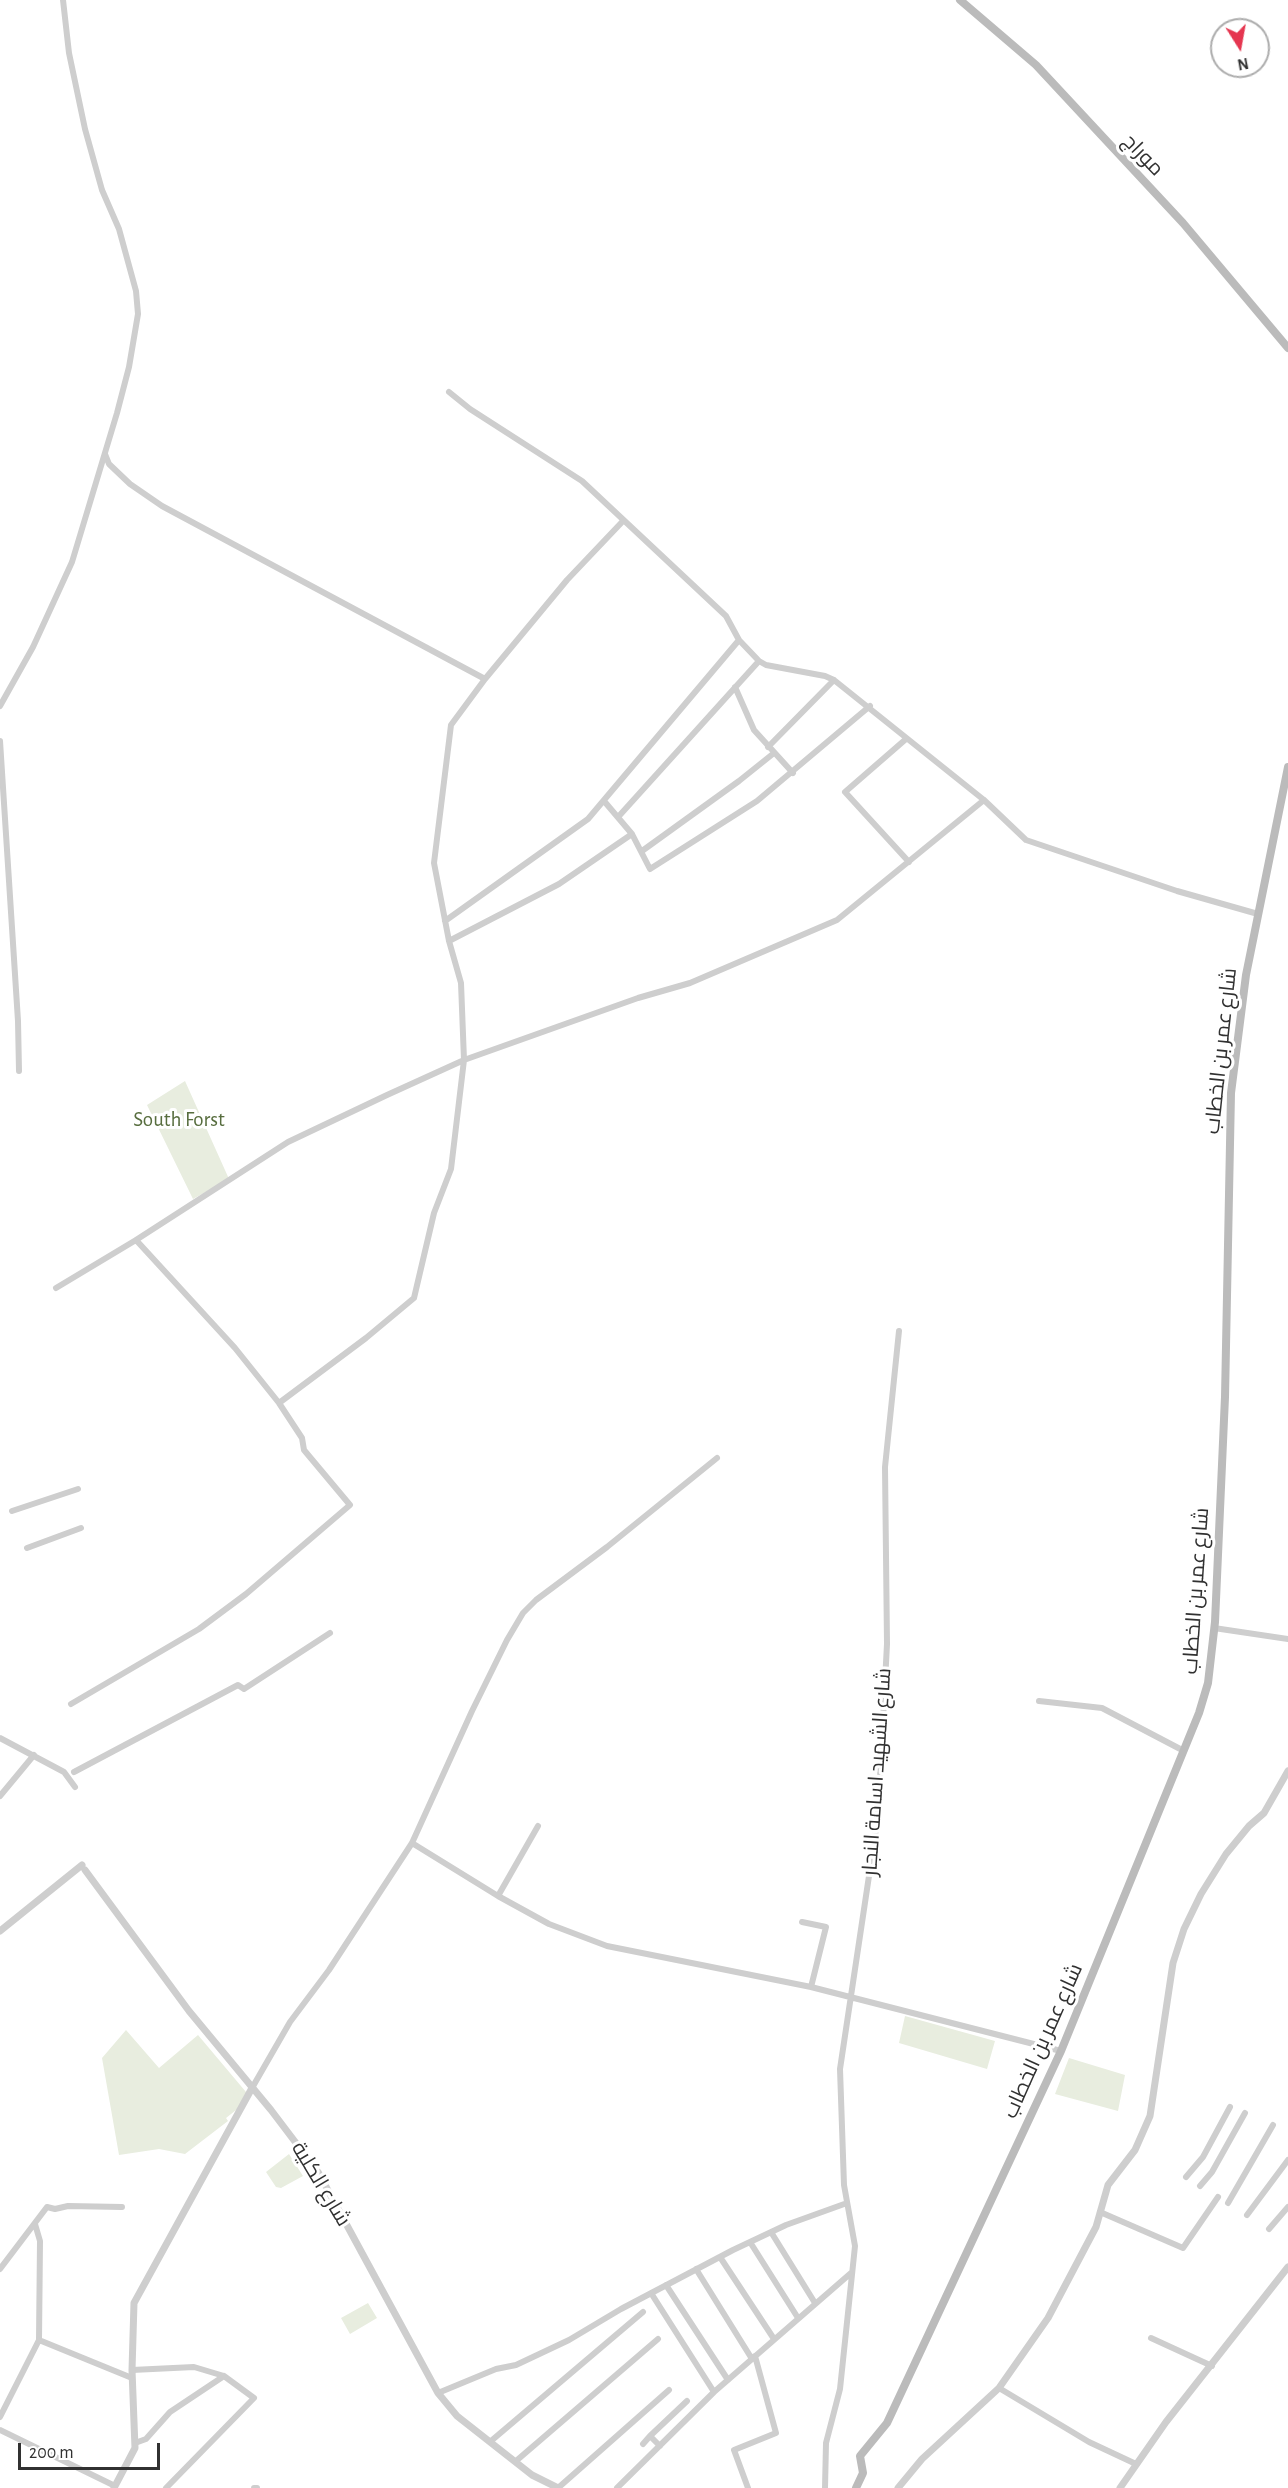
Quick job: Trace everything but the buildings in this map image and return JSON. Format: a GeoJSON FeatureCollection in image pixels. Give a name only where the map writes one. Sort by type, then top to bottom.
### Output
{"type":"FeatureCollection","features":[{"type":"Feature","properties":{"kind":"main road","name":"موراج"},"geometry":{"type":"LineString","coordinates":[[960,0],[1036,64],[1183,223],[1288,348]]}},
{"type":"Feature","properties":{"kind":"main road","name":"شارع عمر بن الخطاب"},"geometry":{"type":"LineString","coordinates":[[856,2488],[862,2474],[860,2456],[886,2423],[1061,2051],[1184,1751],[1208,1683],[1214,1628],[1225,1397],[1231,1093],[1236,1040],[1258,914],[1288,767]]}},
{"type":"Feature","properties":{"kind":"street"},"geometry":{"type":"LineString","coordinates":[[0,706],[33,647],[72,562],[129,367],[138,314],[136,291],[118,229],[102,189],[85,129],[69,53],[63,0]]}},
{"type":"Feature","properties":{"kind":"street"},"geometry":{"type":"LineString","coordinates":[[449,392],[470,409],[582,481],[726,616],[739,640],[759,662],[834,680],[870,706],[906,739],[984,800],[1026,840],[1177,891],[1258,914]]}},
{"type":"Feature","properties":{"kind":"street"},"geometry":{"type":"LineString","coordinates":[[105,454],[110,464],[130,484],[162,506],[485,679]]}},
{"type":"Feature","properties":{"kind":"street"},"geometry":{"type":"LineString","coordinates":[[279,1403],[366,1338],[414,1298],[434,1213],[451,1169],[464,1060],[460,983],[449,941],[434,862],[451,725],[485,679],[577,569],[623,521]]}},
{"type":"Feature","properties":{"kind":"street"},"geometry":{"type":"LineString","coordinates":[[445,921],[588,819],[739,640]]}},
{"type":"Feature","properties":{"kind":"street"},"geometry":{"type":"LineString","coordinates":[[619,816],[759,662]]}},
{"type":"Feature","properties":{"kind":"street"},"geometry":{"type":"LineString","coordinates":[[768,747],[834,680]]}},
{"type":"Feature","properties":{"kind":"street"},"geometry":{"type":"LineString","coordinates":[[735,687],[754,730],[793,773]]}},
{"type":"Feature","properties":{"kind":"street"},"geometry":{"type":"LineString","coordinates":[[604,801],[632,834],[650,869],[731,819],[793,773],[870,706]]}},
{"type":"Feature","properties":{"kind":"street"},"geometry":{"type":"LineString","coordinates":[[906,739],[845,792],[909,862]]}},
{"type":"Feature","properties":{"kind":"street"},"geometry":{"type":"LineString","coordinates":[[0,741],[18,1021],[19,1071]]}},
{"type":"Feature","properties":{"kind":"street"},"geometry":{"type":"LineString","coordinates":[[642,851],[740,782],[774,753]]}},
{"type":"Feature","properties":{"kind":"street"},"geometry":{"type":"LineString","coordinates":[[56,1288],[136,1240],[288,1142],[464,1060],[638,998],[690,982],[837,920],[984,800]]}},
{"type":"Feature","properties":{"kind":"street"},"geometry":{"type":"LineString","coordinates":[[449,941],[559,884],[632,834]]}},
{"type":"Feature","properties":{"kind":"street"},"geometry":{"type":"LineString","coordinates":[[71,1704],[199,1629],[253,1588],[350,1505],[304,1450],[302,1438],[279,1403],[215,1326],[136,1240]]}},
{"type":"Feature","properties":{"kind":"street","name":"شارع الشهيد اسامة النجار"},"geometry":{"type":"LineString","coordinates":[[825,2488],[826,2443],[840,2389],[855,2246],[843,2174],[840,2068],[878,1816],[887,1644],[885,1467],[899,1331]]}},
{"type":"Feature","properties":{"kind":"street"},"geometry":{"type":"LineString","coordinates":[[0,2430],[116,2487],[133,2454],[135,2443],[132,2378],[134,2303],[290,2022],[329,1970],[412,1843],[472,1711],[523,1613],[717,1458]]}},
{"type":"Feature","properties":{"kind":"street"},"geometry":{"type":"LineString","coordinates":[[12,1511],[78,1489]]}},
{"type":"Feature","properties":{"kind":"street"},"geometry":{"type":"LineString","coordinates":[[27,1548],[81,1528]]}},
{"type":"Feature","properties":{"kind":"street"},"geometry":{"type":"LineString","coordinates":[[1214,1628],[1288,1639]]}},
{"type":"Feature","properties":{"kind":"street"},"geometry":{"type":"LineString","coordinates":[[74,1772],[238,1684],[244,1689],[330,1633]]}},
{"type":"Feature","properties":{"kind":"street"},"geometry":{"type":"LineString","coordinates":[[1040,1701],[1102,1708],[1184,1751]]}},
{"type":"Feature","properties":{"kind":"street"},"geometry":{"type":"LineString","coordinates":[[0,1739],[64,1772],[75,1787]]}},
{"type":"Feature","properties":{"kind":"street"},"geometry":{"type":"LineString","coordinates":[[0,1796],[34,1755]]}},
{"type":"Feature","properties":{"kind":"street"},"geometry":{"type":"LineString","coordinates":[[898,2488],[922,2459],[999,2388],[1048,2318],[1096,2227],[1108,2185],[1135,2150],[1150,2116],[1173,1963],[1184,1929],[1201,1894],[1226,1854],[1249,1826],[1264,1813],[1288,1771]]}},
{"type":"Feature","properties":{"kind":"street"},"geometry":{"type":"LineString","coordinates":[[498,1896],[538,1826]]}},
{"type":"Feature","properties":{"kind":"street"},"geometry":{"type":"LineString","coordinates":[[412,1843],[498,1896],[549,1924],[607,1946],[811,1988],[1061,2051]]}},
{"type":"Feature","properties":{"kind":"street","name":"شارع الكلية"},"geometry":{"type":"LineString","coordinates":[[0,1931],[84,1867],[189,2011],[318,2172],[438,2393],[457,2416],[532,2475],[558,2488]]}},
{"type":"Feature","properties":{"kind":"street"},"geometry":{"type":"LineString","coordinates":[[802,1922],[826,1927],[811,1988]]}},
{"type":"Feature","properties":{"kind":"street"},"geometry":{"type":"LineString","coordinates":[[1186,2177],[1203,2157],[1230,2107]]}},
{"type":"Feature","properties":{"kind":"street"},"geometry":{"type":"LineString","coordinates":[[1200,2186],[1212,2172],[1245,2113]]}},
{"type":"Feature","properties":{"kind":"street"},"geometry":{"type":"LineString","coordinates":[[1228,2203],[1273,2125]]}},
{"type":"Feature","properties":{"kind":"street"},"geometry":{"type":"LineString","coordinates":[[1246,2215],[1288,2160]]}},
{"type":"Feature","properties":{"kind":"street"},"geometry":{"type":"LineString","coordinates":[[1100,2212],[1183,2248],[1218,2197]]}},
{"type":"Feature","properties":{"kind":"street"},"geometry":{"type":"LineString","coordinates":[[438,2393],[496,2369],[516,2365],[569,2340],[651,2293],[750,2242],[847,2203]]}},
{"type":"Feature","properties":{"kind":"street"},"geometry":{"type":"LineString","coordinates":[[0,2269],[47,2207],[55,2209],[68,2206],[122,2207]]}},
{"type":"Feature","properties":{"kind":"street"},"geometry":{"type":"LineString","coordinates":[[1269,2229],[1288,2206]]}},
{"type":"Feature","properties":{"kind":"street"},"geometry":{"type":"LineString","coordinates":[[0,2417],[39,2340],[40,2241],[35,2224]]}},
{"type":"Feature","properties":{"kind":"street"},"geometry":{"type":"LineString","coordinates":[[771,2232],[815,2303]]}},
{"type":"Feature","properties":{"kind":"street"},"geometry":{"type":"LineString","coordinates":[[750,2242],[798,2318]]}},
{"type":"Feature","properties":{"kind":"street"},"geometry":{"type":"LineString","coordinates":[[720,2257],[774,2339]]}},
{"type":"Feature","properties":{"kind":"street"},"geometry":{"type":"LineString","coordinates":[[1120,2488],[1288,2267]]}},
{"type":"Feature","properties":{"kind":"street"},"geometry":{"type":"LineString","coordinates":[[696,2269],[754,2357],[776,2433],[734,2450],[748,2488]]}},
{"type":"Feature","properties":{"kind":"street"},"geometry":{"type":"LineString","coordinates":[[617,2488],[714,2392],[851,2272]]}},
{"type":"Feature","properties":{"kind":"street"},"geometry":{"type":"LineString","coordinates":[[666,2285],[728,2380]]}},
{"type":"Feature","properties":{"kind":"street"},"geometry":{"type":"LineString","coordinates":[[651,2293],[714,2392]]}},
{"type":"Feature","properties":{"kind":"street"},"geometry":{"type":"LineString","coordinates":[[490,2441],[643,2312]]}},
{"type":"Feature","properties":{"kind":"street"},"geometry":{"type":"LineString","coordinates":[[1151,2338],[1212,2366]]}},
{"type":"Feature","properties":{"kind":"street"},"geometry":{"type":"LineString","coordinates":[[516,2462],[658,2339]]}},
{"type":"Feature","properties":{"kind":"street"},"geometry":{"type":"LineString","coordinates":[[39,2340],[132,2378]]}},
{"type":"Feature","properties":{"kind":"street"},"geometry":{"type":"LineString","coordinates":[[132,2370],[194,2367],[224,2376],[254,2398],[166,2488]]}},
{"type":"Feature","properties":{"kind":"street"},"geometry":{"type":"LineString","coordinates":[[135,2443],[146,2439],[170,2412],[224,2376]]}},
{"type":"Feature","properties":{"kind":"street"},"geometry":{"type":"LineString","coordinates":[[999,2388],[1089,2442],[1136,2464]]}},
{"type":"Feature","properties":{"kind":"street"},"geometry":{"type":"LineString","coordinates":[[558,2488],[669,2390]]}},
{"type":"Feature","properties":{"kind":"street"},"geometry":{"type":"LineString","coordinates":[[643,2444],[687,2401]]}},
{"type":"Feature","properties":{"kind":"street"},"geometry":{"type":"LineString","coordinates":[[650,2436],[660,2446]]}},
{"type":"Feature","properties":{"kind":"green space","name":"South Forst"},"geometry":{"type":"Polygon","coordinates":[[[185,1081],[229,1179],[193,1199],[147,1105],[185,1081]]]}},
{"type":"Feature","properties":{"kind":"green space"},"geometry":{"type":"Polygon","coordinates":[[[905,2016],[995,2041],[987,2069],[899,2043],[905,2016]]]}},
{"type":"Feature","properties":{"kind":"green space"},"geometry":{"type":"Polygon","coordinates":[[[126,2030],[159,2068],[198,2035],[246,2092],[245,2103],[226,2118],[228,2121],[185,2154],[159,2149],[119,2155],[102,2058],[126,2030]]]}},
{"type":"Feature","properties":{"kind":"green space"},"geometry":{"type":"Polygon","coordinates":[[[1069,2058],[1125,2075],[1118,2111],[1055,2094],[1069,2058]]]}},
{"type":"Feature","properties":{"kind":"green space"},"geometry":{"type":"Polygon","coordinates":[[[289,2154],[303,2176],[281,2188],[276,2187],[266,2172],[289,2154]]]}},
{"type":"Feature","properties":{"kind":"green space"},"geometry":{"type":"Polygon","coordinates":[[[368,2303],[377,2318],[350,2334],[341,2318],[368,2303]]]}}]}
